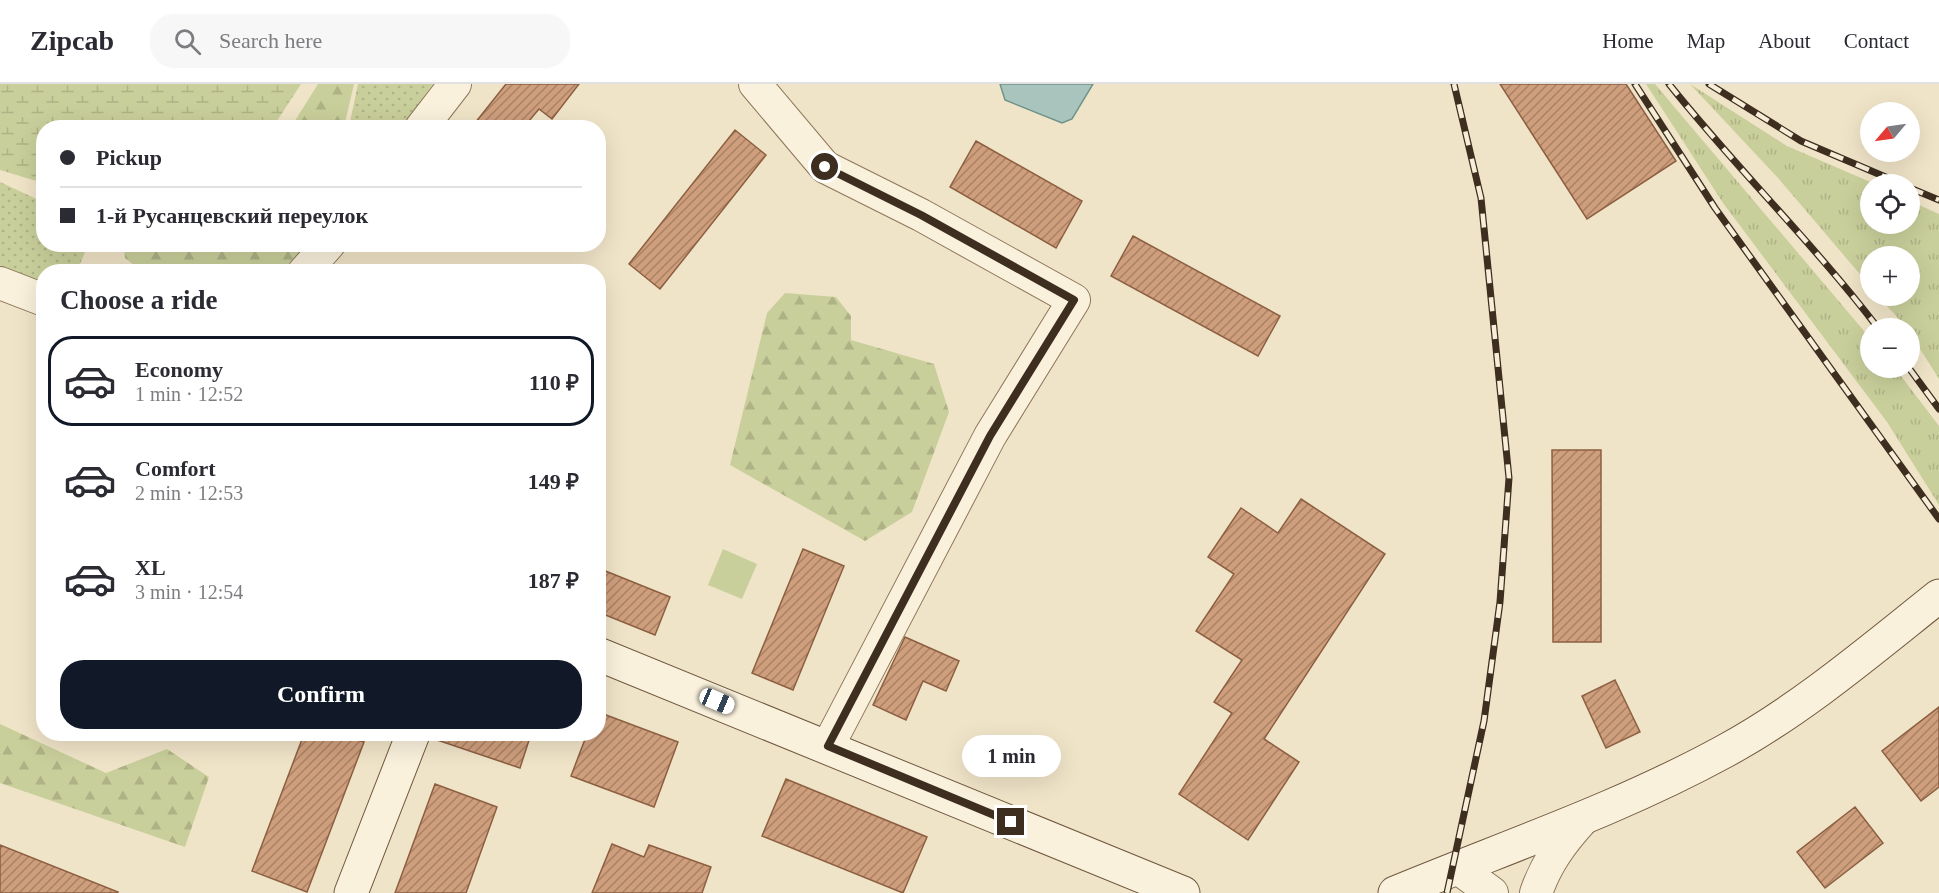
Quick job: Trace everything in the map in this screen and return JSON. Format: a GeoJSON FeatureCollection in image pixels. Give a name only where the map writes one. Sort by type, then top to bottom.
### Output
{"type":"FeatureCollection","features":[{"type":"Feature","properties":{"kind":"street"},"geometry":{"type":"LineString","coordinates":[[428,120],[455,84]]}},
{"type":"Feature","properties":{"kind":"street"},"geometry":{"type":"LineString","coordinates":[[767,89],[825,167],[921,215],[1074,300],[990,436],[828,746]]}},
{"type":"Feature","properties":{"kind":"street"},"geometry":{"type":"LineString","coordinates":[[311,264],[322,252]]}},
{"type":"Feature","properties":{"kind":"street"},"geometry":{"type":"LineString","coordinates":[[0,283],[36,297]]}},
{"type":"Feature","properties":{"kind":"street"},"geometry":{"type":"LineString","coordinates":[[1395,893],[1582,820],[1727,750],[1806,699],[1939,596]]}},
{"type":"Feature","properties":{"kind":"street"},"geometry":{"type":"LineString","coordinates":[[606,657],[1183,893]]}},
{"type":"Feature","properties":{"kind":"street"},"geometry":{"type":"LineString","coordinates":[[351,893],[409,741]]}},
{"type":"Feature","properties":{"kind":"street"},"geometry":{"type":"LineString","coordinates":[[1536,893],[1542,874],[1557,848],[1582,820]]}},
{"type":"Feature","properties":{"kind":"street"},"geometry":{"type":"LineString","coordinates":[[1458,868],[1492,893]]}},
{"type":"Feature","properties":{"kind":"green space"},"geometry":{"type":"Polygon","coordinates":[[[0,84],[301,84],[278,120],[36,120],[36,181],[0,170],[0,84]]]}},
{"type":"Feature","properties":{"kind":"green space"},"geometry":{"type":"Polygon","coordinates":[[[318,84],[354,84],[346,120],[295,120],[318,84]]]}},
{"type":"Feature","properties":{"kind":"green space"},"geometry":{"type":"Polygon","coordinates":[[[358,84],[433,84],[406,120],[350,120],[358,84]]]}},
{"type":"Feature","properties":{"kind":"green space"},"geometry":{"type":"Polygon","coordinates":[[[1646,84],[1655,84],[1860,326],[1860,378],[1903,378],[1939,426],[1939,505],[1887,422],[1723,203],[1646,84]]]}},
{"type":"Feature","properties":{"kind":"green space"},"geometry":{"type":"Polygon","coordinates":[[[1690,84],[1787,146],[1860,178],[1860,234],[1920,234],[1920,205],[1939,214],[1939,379],[1920,349],[1920,318],[1898,318],[1887,306],[1920,306],[1920,246],[1860,246],[1860,274],[1778,178],[1690,84]]]}},
{"type":"Feature","properties":{"kind":"green space"},"geometry":{"type":"Polygon","coordinates":[[[0,182],[36,199],[36,252],[85,252],[80,264],[36,264],[36,285],[0,267],[0,182]]]}},
{"type":"Feature","properties":{"kind":"green space"},"geometry":{"type":"Polygon","coordinates":[[[125,252],[308,252],[299,264],[133,264],[125,258],[125,252]]]}},
{"type":"Feature","properties":{"kind":"green space"},"geometry":{"type":"Polygon","coordinates":[[[785,293],[836,297],[851,316],[851,340],[934,364],[949,412],[912,512],[865,541],[730,465],[767,313],[785,293]]]}},
{"type":"Feature","properties":{"kind":"green space"},"geometry":{"type":"Polygon","coordinates":[[[723,549],[757,564],[742,599],[708,585],[723,549]]]}},
{"type":"Feature","properties":{"kind":"green space"},"geometry":{"type":"Polygon","coordinates":[[[0,724],[106,773],[167,749],[209,777],[185,847],[0,783],[0,724]]]}},
{"type":"Feature","properties":{"kind":"water"},"geometry":{"type":"Polygon","coordinates":[[[1000,84],[1093,84],[1072,119],[1062,123],[1005,100],[1000,84]]]}},
{"type":"Feature","properties":{"kind":"building"},"geometry":{"type":"Polygon","coordinates":[[[506,84],[579,84],[552,119],[539,109],[530,120],[477,120],[506,84]]]}},
{"type":"Feature","properties":{"kind":"building"},"geometry":{"type":"Polygon","coordinates":[[[1500,84],[1626,84],[1676,161],[1587,219],[1500,84]]]}},
{"type":"Feature","properties":{"kind":"building"},"geometry":{"type":"Polygon","coordinates":[[[735,130],[766,155],[660,289],[629,264],[735,130]]]}},
{"type":"Feature","properties":{"kind":"building"},"geometry":{"type":"Polygon","coordinates":[[[976,141],[1082,201],[1056,248],[950,187],[976,141]]]}},
{"type":"Feature","properties":{"kind":"building"},"geometry":{"type":"Polygon","coordinates":[[[1133,236],[1280,316],[1258,356],[1111,276],[1133,236]]]}},
{"type":"Feature","properties":{"kind":"building"},"geometry":{"type":"Polygon","coordinates":[[[1552,450],[1601,450],[1601,642],[1553,642],[1552,450]]]}},
{"type":"Feature","properties":{"kind":"building"},"geometry":{"type":"Polygon","coordinates":[[[1301,499],[1385,554],[1264,739],[1299,762],[1248,840],[1179,794],[1232,713],[1214,702],[1242,660],[1196,631],[1234,574],[1208,557],[1241,508],[1278,533],[1301,499]]]}},
{"type":"Feature","properties":{"kind":"building"},"geometry":{"type":"Polygon","coordinates":[[[803,549],[844,566],[793,690],[752,673],[803,549]]]}},
{"type":"Feature","properties":{"kind":"building"},"geometry":{"type":"Polygon","coordinates":[[[606,571],[670,597],[655,635],[606,615],[606,571]]]}},
{"type":"Feature","properties":{"kind":"building"},"geometry":{"type":"Polygon","coordinates":[[[905,637],[959,661],[946,691],[923,681],[906,720],[873,705],[905,637]]]}},
{"type":"Feature","properties":{"kind":"building"},"geometry":{"type":"Polygon","coordinates":[[[1615,680],[1640,732],[1606,748],[1582,696],[1615,680]]]}},
{"type":"Feature","properties":{"kind":"building"},"geometry":{"type":"Polygon","coordinates":[[[1939,707],[1939,787],[1921,801],[1882,751],[1939,707]]]}},
{"type":"Feature","properties":{"kind":"building"},"geometry":{"type":"Polygon","coordinates":[[[606,715],[678,742],[654,807],[571,776],[584,741],[606,741],[606,715]]]}},
{"type":"Feature","properties":{"kind":"building"},"geometry":{"type":"Polygon","coordinates":[[[301,741],[364,742],[307,892],[252,871],[301,741]]]}},
{"type":"Feature","properties":{"kind":"building"},"geometry":{"type":"Polygon","coordinates":[[[440,741],[529,741],[520,768],[440,741]]]}},
{"type":"Feature","properties":{"kind":"building"},"geometry":{"type":"Polygon","coordinates":[[[786,779],[927,837],[903,893],[762,836],[786,779]]]}},
{"type":"Feature","properties":{"kind":"building"},"geometry":{"type":"Polygon","coordinates":[[[435,784],[497,807],[466,893],[395,893],[435,784]]]}},
{"type":"Feature","properties":{"kind":"building"},"geometry":{"type":"Polygon","coordinates":[[[1855,807],[1883,843],[1825,888],[1797,852],[1855,807]]]}},
{"type":"Feature","properties":{"kind":"building"},"geometry":{"type":"Polygon","coordinates":[[[612,844],[644,857],[649,845],[711,867],[702,893],[592,893],[612,844]]]}},
{"type":"Feature","properties":{"kind":"building"},"geometry":{"type":"Polygon","coordinates":[[[0,845],[118,892],[0,893],[0,845]]]}},
{"type":"Feature","properties":{"kind":"railway"},"geometry":{"type":"LineString","coordinates":[[1447,893],[1484,721],[1500,602],[1509,478],[1481,198],[1454,84]]}},
{"type":"Feature","properties":{"kind":"railway"},"geometry":{"type":"LineString","coordinates":[[1635,84],[1715,208],[1939,519]]}},
{"type":"Feature","properties":{"kind":"railway"},"geometry":{"type":"LineString","coordinates":[[1669,84],[1870,318]]}},
{"type":"Feature","properties":{"kind":"railway"},"geometry":{"type":"LineString","coordinates":[[1709,84],[1801,141],[1879,174]]}},
{"type":"Feature","properties":{"kind":"railway"},"geometry":{"type":"LineString","coordinates":[[1920,192],[1939,200]]}},
{"type":"Feature","properties":{"kind":"railway"},"geometry":{"type":"LineString","coordinates":[[1916,378],[1939,409]]}},
{"type":"Feature","properties":{"kind":"route"},"geometry":{"type":"LineString","coordinates":[[825,167],[921,215],[1074,300],[990,436],[828,746],[1011,822]]}}]}
